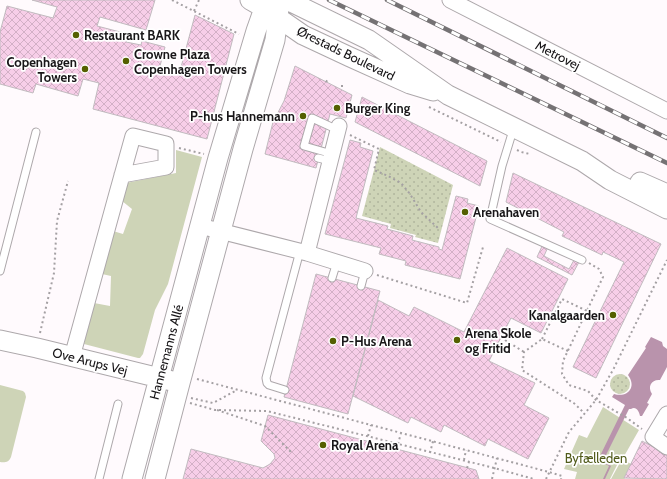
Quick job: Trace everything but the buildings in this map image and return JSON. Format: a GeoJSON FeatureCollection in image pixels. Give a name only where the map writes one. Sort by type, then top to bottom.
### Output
{"type":"FeatureCollection","features":[{"type":"Feature","properties":{"kind":"street","name":"Ørestads Boulevard"},"geometry":{"type":"LineString","coordinates":[[287,0],[369,40],[448,95],[582,161],[610,180],[667,209]]}},
{"type":"Feature","properties":{"kind":"street","name":"Metrovej"},"geometry":{"type":"LineString","coordinates":[[450,0],[667,111]]}},
{"type":"Feature","properties":{"kind":"street","name":"Ørestads Boulevard"},"geometry":{"type":"LineString","coordinates":[[268,5],[304,35],[410,84],[448,95]]}},
{"type":"Feature","properties":{"kind":"street","name":"Hannemanns Allé"},"geometry":{"type":"LineString","coordinates":[[132,479],[218,158],[256,31],[268,5]]}},
{"type":"Feature","properties":{"kind":"street","name":"Hannemanns Allé"},"geometry":{"type":"LineString","coordinates":[[155,479],[182,389],[221,231],[275,40],[268,5]]}},
{"type":"Feature","properties":{"kind":"street"},"geometry":{"type":"LineString","coordinates":[[304,252],[327,158],[338,129]]}},
{"type":"Feature","properties":{"kind":"street"},"geometry":{"type":"LineString","coordinates":[[72,357],[122,175],[133,136],[166,144],[166,167],[122,175]]}},
{"type":"Feature","properties":{"kind":"street","name":"Ørestads Boulevard"},"geometry":{"type":"LineString","coordinates":[[582,161],[614,170],[667,194]]}},
{"type":"Feature","properties":{"kind":"street"},"geometry":{"type":"LineString","coordinates":[[200,226],[304,252],[365,271]]}},
{"type":"Feature","properties":{"kind":"street","name":"Ove Arups Vej"},"geometry":{"type":"LineString","coordinates":[[0,340],[159,378],[182,389]]}},
{"type":"Feature","properties":{"kind":"street"},"geometry":{"type":"LineString","coordinates":[[667,414],[653,437],[667,447]]}},
{"type":"Feature","properties":{"kind":"lane"},"geometry":{"type":"LineString","coordinates":[[327,158],[304,146],[312,118],[338,129]]}},
{"type":"Feature","properties":{"kind":"lane"},"geometry":{"type":"LineString","coordinates":[[514,127],[502,166],[490,219],[582,260]]}},
{"type":"Feature","properties":{"kind":"lane"},"geometry":{"type":"LineString","coordinates":[[0,271],[36,132]]}},
{"type":"Feature","properties":{"kind":"lane"},"geometry":{"type":"LineString","coordinates":[[286,390],[269,385],[266,380],[267,371],[304,252]]}},
{"type":"Feature","properties":{"kind":"lane"},"geometry":{"type":"LineString","coordinates":[[332,278],[337,262]]}},
{"type":"Feature","properties":{"kind":"lane"},"geometry":{"type":"LineString","coordinates":[[361,286],[365,271]]}},
{"type":"Feature","properties":{"kind":"lane"},"geometry":{"type":"LineString","coordinates":[[99,479],[118,404]]}},
{"type":"Feature","properties":{"kind":"path"},"geometry":{"type":"LineString","coordinates":[[172,0],[239,34]]}},
{"type":"Feature","properties":{"kind":"path"},"geometry":{"type":"LineString","coordinates":[[194,11],[199,0]]}},
{"type":"Feature","properties":{"kind":"path"},"geometry":{"type":"LineString","coordinates":[[326,82],[329,78]]}},
{"type":"Feature","properties":{"kind":"path"},"geometry":{"type":"LineString","coordinates":[[426,105],[521,152],[535,154]]}},
{"type":"Feature","properties":{"kind":"path"},"geometry":{"type":"LineString","coordinates":[[338,129],[379,149],[374,170],[401,184],[410,194],[421,212],[438,228]]}},
{"type":"Feature","properties":{"kind":"path"},"geometry":{"type":"LineString","coordinates":[[166,144],[218,158]]}},
{"type":"Feature","properties":{"kind":"path"},"geometry":{"type":"LineString","coordinates":[[37,348],[54,273],[57,221],[68,182]]}},
{"type":"Feature","properties":{"kind":"path"},"geometry":{"type":"LineString","coordinates":[[365,271],[466,304],[483,247]]}},
{"type":"Feature","properties":{"kind":"path"},"geometry":{"type":"LineString","coordinates":[[582,260],[599,268],[603,277],[563,361],[562,374],[570,385],[588,391],[596,400],[627,418],[653,437]]}},
{"type":"Feature","properties":{"kind":"path"},"geometry":{"type":"LineString","coordinates":[[546,479],[568,432],[596,400],[614,368],[667,260]]}},
{"type":"Feature","properties":{"kind":"path"},"geometry":{"type":"LineString","coordinates":[[584,413],[575,404],[522,370],[524,352],[542,339],[562,299],[587,311]]}},
{"type":"Feature","properties":{"kind":"path"},"geometry":{"type":"LineString","coordinates":[[542,339],[568,351]]}},
{"type":"Feature","properties":{"kind":"path"},"geometry":{"type":"LineString","coordinates":[[505,340],[524,352]]}},
{"type":"Feature","properties":{"kind":"path"},"geometry":{"type":"LineString","coordinates":[[182,389],[213,403],[238,390]]}},
{"type":"Feature","properties":{"kind":"path"},"geometry":{"type":"LineString","coordinates":[[182,389],[238,390],[549,472],[562,476],[561,479]]}},
{"type":"Feature","properties":{"kind":"path"},"geometry":{"type":"LineString","coordinates":[[182,389],[215,410],[265,426],[291,452]]}},
{"type":"Feature","properties":{"kind":"path"},"geometry":{"type":"LineString","coordinates":[[215,410],[268,411],[534,479]]}},
{"type":"Feature","properties":{"kind":"path"},"geometry":{"type":"LineString","coordinates":[[368,436],[371,425]]}},
{"type":"Feature","properties":{"kind":"path"},"geometry":{"type":"LineString","coordinates":[[398,444],[401,433]]}},
{"type":"Feature","properties":{"kind":"path"},"geometry":{"type":"LineString","coordinates":[[430,452],[433,441]]}},
{"type":"Feature","properties":{"kind":"path"},"geometry":{"type":"LineString","coordinates":[[464,460],[466,450]]}},
{"type":"Feature","properties":{"kind":"path"},"geometry":{"type":"LineString","coordinates":[[492,479],[496,458]]}},
{"type":"Feature","properties":{"kind":"path"},"geometry":{"type":"LineString","coordinates":[[467,468],[469,462]]}},
{"type":"Feature","properties":{"kind":"green space"},"geometry":{"type":"Polygon","coordinates":[[[380,147],[453,185],[438,243],[390,228],[391,224],[362,216],[380,147]]]}},
{"type":"Feature","properties":{"kind":"green space"},"geometry":{"type":"Polygon","coordinates":[[[176,150],[202,157],[168,284],[155,310],[143,354],[140,358],[138,358],[84,344],[94,303],[110,306],[111,276],[102,274],[113,231],[123,234],[132,209],[122,201],[126,183],[176,173],[176,150]]]}},
{"type":"Feature","properties":{"kind":"green space"},"geometry":{"type":"Polygon","coordinates":[[[620,374],[627,377],[630,384],[627,391],[620,394],[613,391],[610,384],[613,377],[620,374]]]}},
{"type":"Feature","properties":{"kind":"green space"},"geometry":{"type":"Polygon","coordinates":[[[0,385],[23,391],[26,397],[11,457],[7,462],[0,462],[0,385]]]}},
{"type":"Feature","properties":{"kind":"green space","name":"Byfælleden"},"geometry":{"type":"Polygon","coordinates":[[[603,407],[639,430],[623,458],[621,457],[610,479],[575,479],[577,472],[564,469],[579,435],[587,438],[603,407]]]}},
{"type":"Feature","properties":{"kind":"green space"},"geometry":{"type":"Polygon","coordinates":[[[622,459],[631,464],[624,478],[625,479],[611,479],[622,459]]]}},
{"type":"Feature","properties":{"kind":"shaded area"},"geometry":{"type":"Polygon","coordinates":[[[651,337],[662,342],[663,346],[667,349],[667,367],[660,380],[657,380],[651,384],[650,388],[652,394],[647,403],[649,404],[642,416],[640,416],[636,409],[629,409],[603,461],[611,466],[605,479],[603,479],[609,466],[598,460],[625,405],[612,397],[614,394],[619,395],[627,393],[630,390],[632,384],[628,375],[646,348],[645,347],[651,337]]]}},
{"type":"Feature","properties":{"kind":"railway"},"geometry":{"type":"LineString","coordinates":[[329,0],[667,163]]}},
{"type":"Feature","properties":{"kind":"railway"},"geometry":{"type":"LineString","coordinates":[[387,0],[667,138]]}},
{"type":"Feature","properties":{"kind":"place","name":"Restaurant BARK"},"geometry":{"type":"Point","coordinates":[76,35]}},
{"type":"Feature","properties":{"kind":"place","name":"Crowne Plaza Copenhagen Towers"},"geometry":{"type":"Point","coordinates":[126,61]}},
{"type":"Feature","properties":{"kind":"place","name":"Copenhagen Towers"},"geometry":{"type":"Point","coordinates":[85,69]}},
{"type":"Feature","properties":{"kind":"place","name":"Burger King"},"geometry":{"type":"Point","coordinates":[337,108]}},
{"type":"Feature","properties":{"kind":"place","name":"P-hus Hannemann"},"geometry":{"type":"Point","coordinates":[303,116]}},
{"type":"Feature","properties":{"kind":"place","name":"Arenahaven"},"geometry":{"type":"Point","coordinates":[465,212]}},
{"type":"Feature","properties":{"kind":"place","name":"Kanalgaarden"},"geometry":{"type":"Point","coordinates":[613,315]}},
{"type":"Feature","properties":{"kind":"place","name":"Arena Skole og Fritid"},"geometry":{"type":"Point","coordinates":[457,340]}},
{"type":"Feature","properties":{"kind":"place","name":"P-Hus Arena"},"geometry":{"type":"Point","coordinates":[333,341]}},
{"type":"Feature","properties":{"kind":"place","name":"Royal Arena"},"geometry":{"type":"Point","coordinates":[323,445]}}]}
